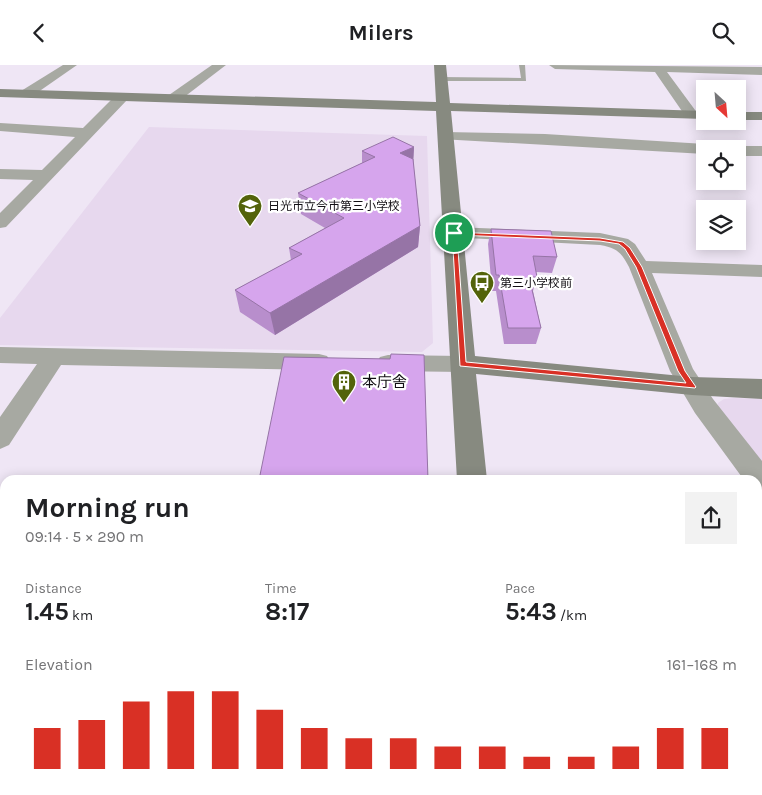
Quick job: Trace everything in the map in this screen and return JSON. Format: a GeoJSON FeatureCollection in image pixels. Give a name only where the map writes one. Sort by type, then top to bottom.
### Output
{"type":"FeatureCollection","features":[{"type":"Feature","properties":{"kind":"street"},"geometry":{"type":"LineString","coordinates":[[26,94],[71,65]]}},
{"type":"Feature","properties":{"kind":"street"},"geometry":{"type":"LineString","coordinates":[[174,97],[220,65]]}},
{"type":"Feature","properties":{"kind":"street"},"geometry":{"type":"LineString","coordinates":[[555,65],[762,71]]}},
{"type":"Feature","properties":{"kind":"street"},"geometry":{"type":"LineString","coordinates":[[659,69],[696,112]]}},
{"type":"Feature","properties":{"kind":"street"},"geometry":{"type":"LineString","coordinates":[[440,72],[472,475]]}},
{"type":"Feature","properties":{"kind":"street"},"geometry":{"type":"LineString","coordinates":[[0,93],[696,114]]}},
{"type":"Feature","properties":{"kind":"street"},"geometry":{"type":"LineString","coordinates":[[1,221],[122,97]]}},
{"type":"Feature","properties":{"kind":"street"},"geometry":{"type":"LineString","coordinates":[[746,116],[762,116]]}},
{"type":"Feature","properties":{"kind":"street"},"geometry":{"type":"LineString","coordinates":[[0,127],[87,133]]}},
{"type":"Feature","properties":{"kind":"street"},"geometry":{"type":"LineString","coordinates":[[445,136],[545,139],[696,148]]}},
{"type":"Feature","properties":{"kind":"street"},"geometry":{"type":"LineString","coordinates":[[746,151],[762,151]]}},
{"type":"Feature","properties":{"kind":"street"},"geometry":{"type":"LineString","coordinates":[[0,174],[47,175]]}},
{"type":"Feature","properties":{"kind":"street"},"geometry":{"type":"LineString","coordinates":[[454,233],[600,239],[621,243],[628,248],[639,267],[682,371],[757,475]]}},
{"type":"Feature","properties":{"kind":"street"},"geometry":{"type":"LineString","coordinates":[[639,267],[762,271]]}},
{"type":"Feature","properties":{"kind":"street"},"geometry":{"type":"LineString","coordinates":[[0,355],[337,362]]}},
{"type":"Feature","properties":{"kind":"street"},"geometry":{"type":"LineString","coordinates":[[0,438],[54,357]]}},
{"type":"Feature","properties":{"kind":"street"},"geometry":{"type":"LineString","coordinates":[[367,363],[462,365],[692,387],[762,389]]}},
{"type":"Feature","properties":{"kind":"lane"},"geometry":{"type":"LineString","coordinates":[[440,72],[524,81],[522,65]]}},
{"type":"Feature","properties":{"kind":"lane"},"geometry":{"type":"LineString","coordinates":[[746,152],[762,155]]}},
{"type":"Feature","properties":{"kind":"shaded area","name":"日光市立今市第三小学校"},"geometry":{"type":"Polygon","coordinates":[[[149,127],[427,136],[433,343],[422,352],[0,345],[0,318],[149,127]]]}},
{"type":"Feature","properties":{"kind":"shaded area"},"geometry":{"type":"Polygon","coordinates":[[[724,399],[762,399],[762,469],[716,410],[718,403],[724,399]]]}},
{"type":"Feature","properties":{"kind":"building"},"geometry":{"type":"Polygon","coordinates":[[[393,137],[414,147],[400,153],[413,159],[420,226],[270,313],[235,290],[302,254],[289,248],[344,218],[298,193],[375,157],[362,151],[393,137]]]}},
{"type":"Feature","properties":{"kind":"building"},"geometry":{"type":"Polygon","coordinates":[[[491,229],[551,231],[557,257],[533,256],[537,277],[529,277],[541,328],[508,328],[499,275],[496,275],[491,229]]]}},
{"type":"Feature","properties":{"kind":"building","name":"本庁舎"},"geometry":{"type":"Polygon","coordinates":[[[391,354],[424,355],[428,475],[260,475],[284,357],[390,359],[391,354]]]}},
{"type":"Feature","properties":{"kind":"place","name":"日光市立今市第三小学校"},"geometry":{"type":"Point","coordinates":[250,227]}},
{"type":"Feature","properties":{"kind":"place","name":"第三小学校前"},"geometry":{"type":"Point","coordinates":[482,304]}},
{"type":"Feature","properties":{"kind":"place","name":"本庁舎"},"geometry":{"type":"Point","coordinates":[344,403]}},
{"type":"Feature","properties":{"kind":"route"},"geometry":{"type":"LineString","coordinates":[[454,233],[600,239],[621,243],[628,248],[639,267],[682,371],[692,387],[462,365],[454,233]]}}]}
